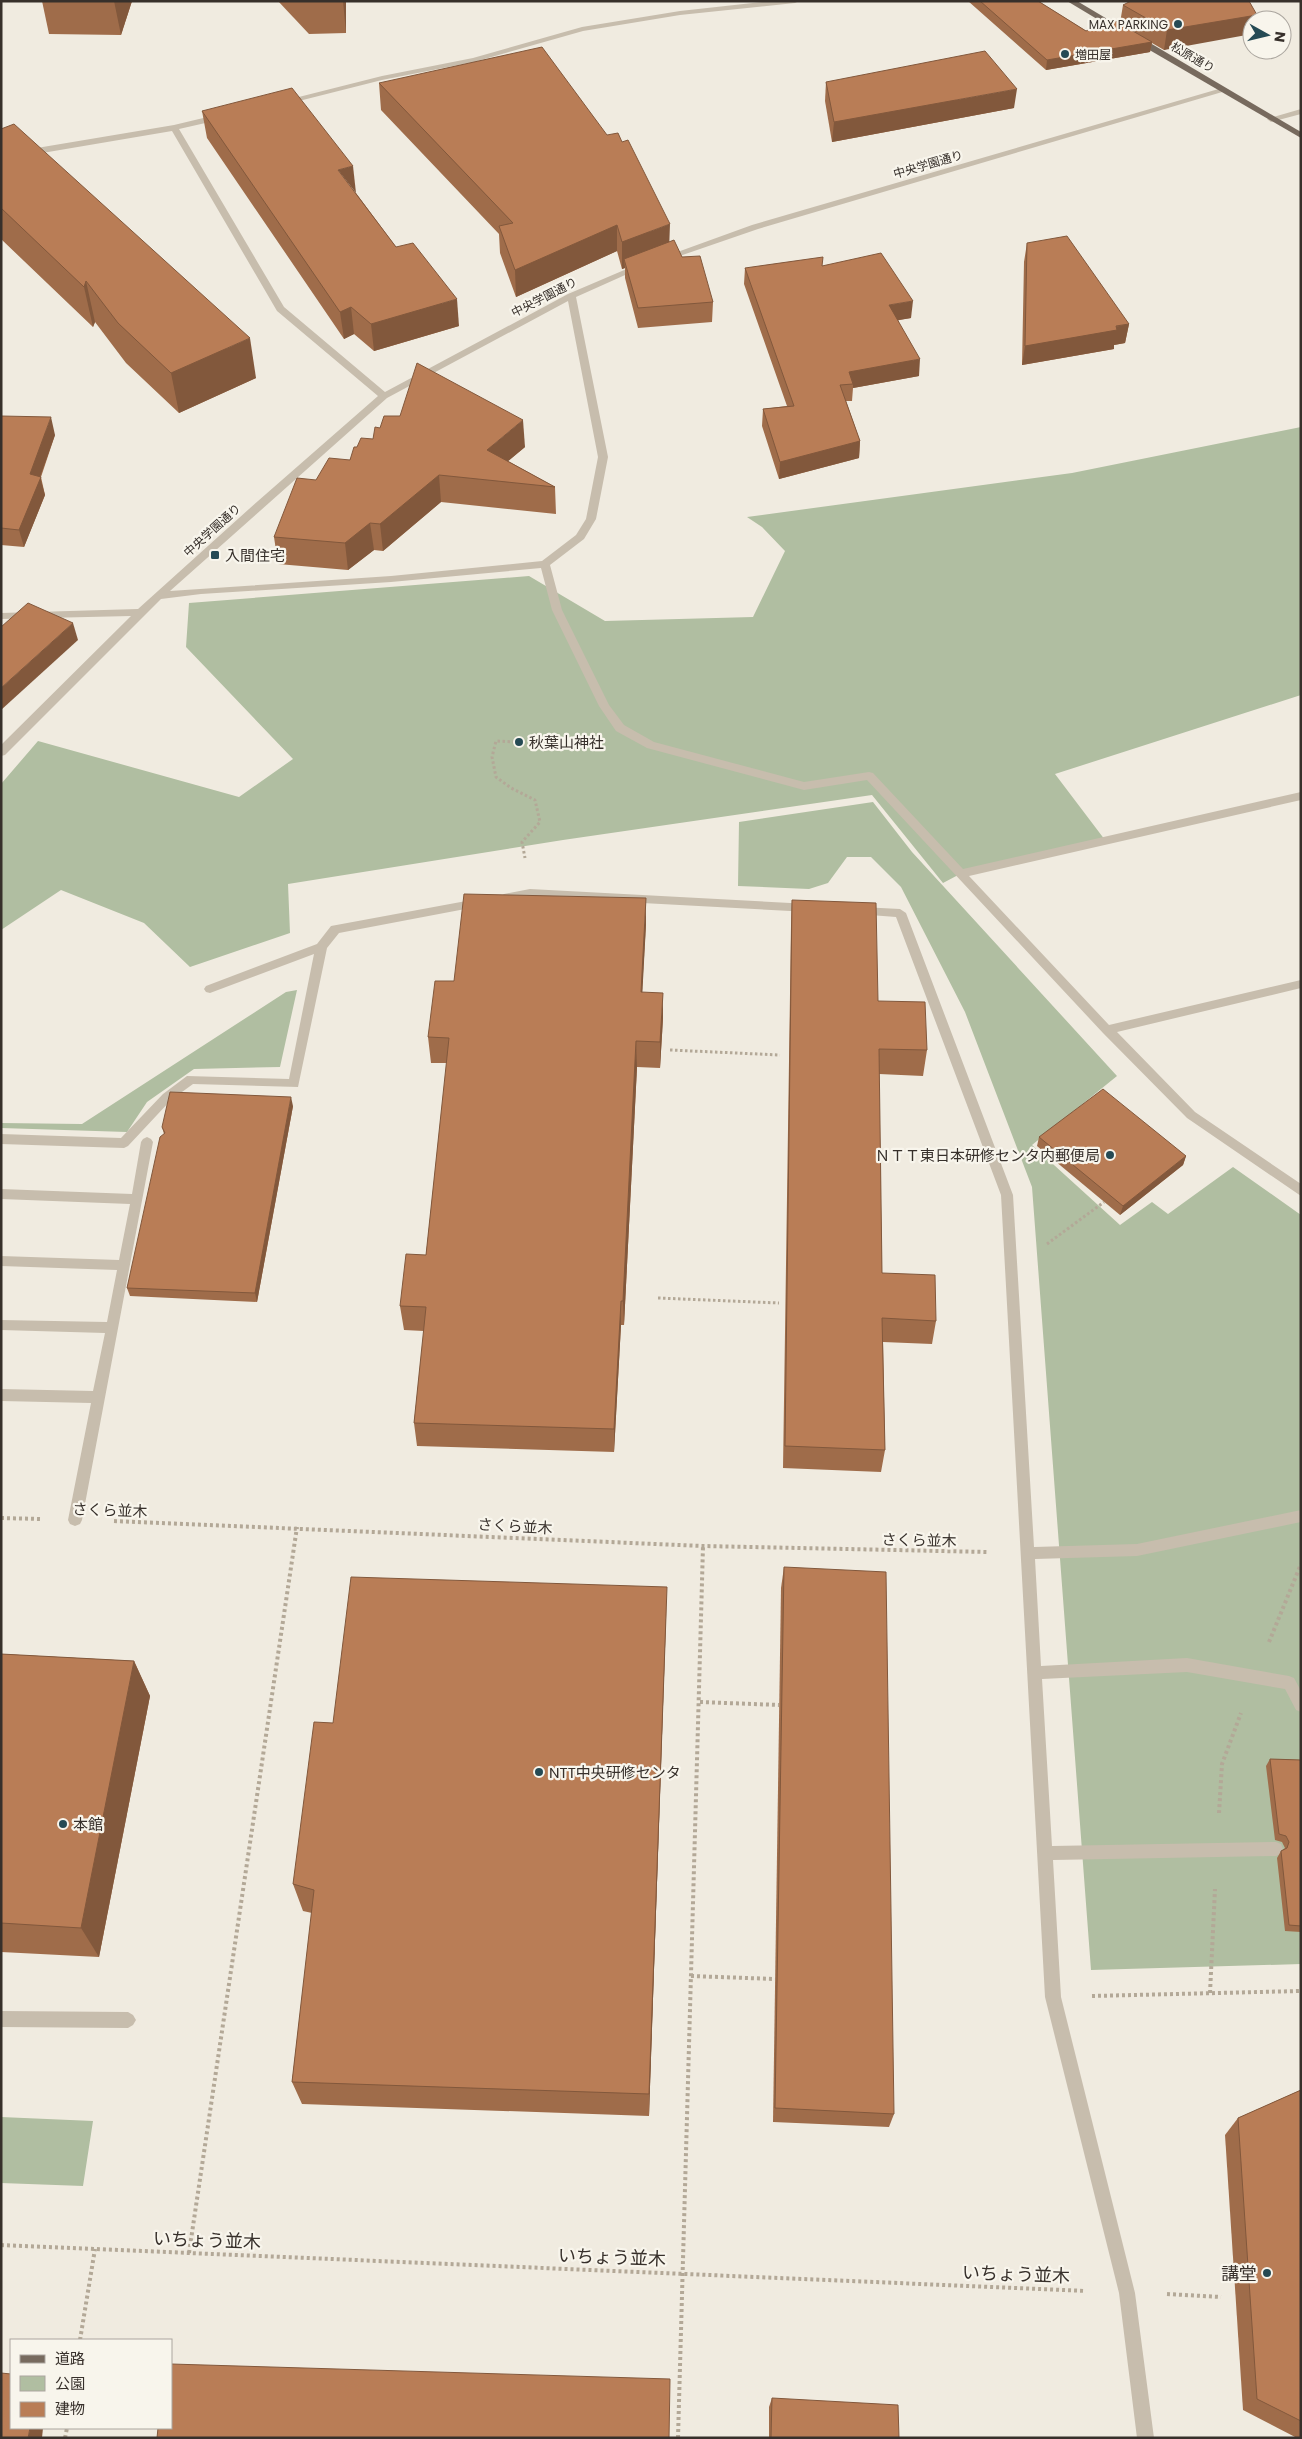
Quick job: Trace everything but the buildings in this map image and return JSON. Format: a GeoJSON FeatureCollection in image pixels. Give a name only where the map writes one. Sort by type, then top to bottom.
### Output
{"type":"FeatureCollection","features":[{"type":"Feature","properties":{"kind":"main road","name":"松原通り"},"geometry":{"type":"LineString","coordinates":[[1071,1],[1301,136]]}},
{"type":"Feature","properties":{"kind":"street"},"geometry":{"type":"LineString","coordinates":[[278,103],[382,78],[474,60],[582,30],[680,13],[795,1]]}},
{"type":"Feature","properties":{"kind":"street","name":"中央学園通り"},"geometry":{"type":"LineString","coordinates":[[1,752],[141,612],[252,511],[384,396],[571,296],[651,262],[755,227],[1225,90]]}},
{"type":"Feature","properties":{"kind":"street"},"geometry":{"type":"LineString","coordinates":[[1271,119],[1301,111]]}},
{"type":"Feature","properties":{"kind":"street"},"geometry":{"type":"LineString","coordinates":[[1,157],[174,128],[231,114]]}},
{"type":"Feature","properties":{"kind":"street"},"geometry":{"type":"LineString","coordinates":[[174,128],[280,309],[384,396]]}},
{"type":"Feature","properties":{"kind":"street"},"geometry":{"type":"LineString","coordinates":[[159,596],[545,564],[580,537],[591,519],[603,457],[571,296]]}},
{"type":"Feature","properties":{"kind":"street"},"geometry":{"type":"LineString","coordinates":[[545,564],[557,610],[604,706],[620,728],[651,745],[804,786],[869,776],[1107,1030],[1192,1115],[1301,1191]]}},
{"type":"Feature","properties":{"kind":"street"},"geometry":{"type":"LineString","coordinates":[[1,616],[141,612]]}},
{"type":"Feature","properties":{"kind":"street"},"geometry":{"type":"LineString","coordinates":[[960,874],[1301,796]]}},
{"type":"Feature","properties":{"kind":"street"},"geometry":{"type":"LineString","coordinates":[[124,1144],[167,1097],[192,1079],[294,1084],[321,947],[335,929],[530,893],[822,909]]}},
{"type":"Feature","properties":{"kind":"street"},"geometry":{"type":"LineString","coordinates":[[851,910],[900,913],[1007,1194],[1053,1997],[1127,2293],[1146,2438]]}},
{"type":"Feature","properties":{"kind":"street"},"geometry":{"type":"LineString","coordinates":[[210,989],[321,947]]}},
{"type":"Feature","properties":{"kind":"street"},"geometry":{"type":"LineString","coordinates":[[1107,1030],[1301,984]]}},
{"type":"Feature","properties":{"kind":"street"},"geometry":{"type":"LineString","coordinates":[[1,1139],[124,1144],[160,1141]]}},
{"type":"Feature","properties":{"kind":"street"},"geometry":{"type":"LineString","coordinates":[[75,1520],[147,1142]]}},
{"type":"Feature","properties":{"kind":"street"},"geometry":{"type":"LineString","coordinates":[[1,1194],[137,1199]]}},
{"type":"Feature","properties":{"kind":"street"},"geometry":{"type":"LineString","coordinates":[[1,1261],[124,1265]]}},
{"type":"Feature","properties":{"kind":"street"},"geometry":{"type":"LineString","coordinates":[[1,1326],[111,1328]]}},
{"type":"Feature","properties":{"kind":"street"},"geometry":{"type":"LineString","coordinates":[[1,1395],[98,1397]]}},
{"type":"Feature","properties":{"kind":"street"},"geometry":{"type":"LineString","coordinates":[[1027,1553],[1137,1550],[1301,1516]]}},
{"type":"Feature","properties":{"kind":"street"},"geometry":{"type":"LineString","coordinates":[[1034,1673],[1186,1665],[1289,1683],[1301,1705]]}},
{"type":"Feature","properties":{"kind":"street"},"geometry":{"type":"LineString","coordinates":[[1045,1853],[1276,1849]]}},
{"type":"Feature","properties":{"kind":"street"},"geometry":{"type":"LineString","coordinates":[[1,2019],[128,2020]]}},
{"type":"Feature","properties":{"kind":"path"},"geometry":{"type":"LineString","coordinates":[[515,742],[496,740],[492,757],[496,777],[511,788],[535,800],[540,822],[522,842],[530,893]]}},
{"type":"Feature","properties":{"kind":"path"},"geometry":{"type":"LineString","coordinates":[[670,1050],[780,1056]]}},
{"type":"Feature","properties":{"kind":"path"},"geometry":{"type":"LineString","coordinates":[[1011,1272],[1104,1202]]}},
{"type":"Feature","properties":{"kind":"path"},"geometry":{"type":"LineString","coordinates":[[658,1298],[779,1303]]}},
{"type":"Feature","properties":{"kind":"path","name":"さくら並木"},"geometry":{"type":"LineString","coordinates":[[1,1518],[297,1527],[703,1546],[1027,1553]]}},
{"type":"Feature","properties":{"kind":"path"},"geometry":{"type":"LineString","coordinates":[[189,2253],[297,1527]]}},
{"type":"Feature","properties":{"kind":"path"},"geometry":{"type":"LineString","coordinates":[[678,2438],[703,1546]]}},
{"type":"Feature","properties":{"kind":"path"},"geometry":{"type":"LineString","coordinates":[[1210,1993],[1222,1764],[1301,1564]]}},
{"type":"Feature","properties":{"kind":"path"},"geometry":{"type":"LineString","coordinates":[[700,1702],[779,1705]]}},
{"type":"Feature","properties":{"kind":"path"},"geometry":{"type":"LineString","coordinates":[[691,1976],[775,1979]]}},
{"type":"Feature","properties":{"kind":"path"},"geometry":{"type":"LineString","coordinates":[[1053,1997],[1301,1991]]}},
{"type":"Feature","properties":{"kind":"path","name":"いちょう並木"},"geometry":{"type":"LineString","coordinates":[[1,2245],[1221,2297]]}},
{"type":"Feature","properties":{"kind":"path"},"geometry":{"type":"LineString","coordinates":[[80,2339],[94,2249]]}},
{"type":"Feature","properties":{"kind":"green space"},"geometry":{"type":"Polygon","coordinates":[[[1301,427],[1301,695],[1055,774],[1105,840],[960,874],[943,883],[872,795],[563,840],[288,884],[290,933],[190,967],[144,923],[61,890],[1,930],[1,784],[38,741],[239,797],[293,759],[186,647],[189,603],[529,576],[605,621],[753,617],[785,551],[762,527],[747,517],[1072,473],[1301,427]]]}},
{"type":"Feature","properties":{"kind":"green space"},"geometry":{"type":"Polygon","coordinates":[[[873,802],[912,852],[1117,1076],[1032,1145],[1120,1225],[1152,1202],[1168,1214],[1233,1167],[1301,1215],[1301,1964],[1091,1970],[1032,1187],[965,1012],[901,887],[871,857],[847,857],[828,883],[809,889],[738,886],[739,822],[873,802]]]}},
{"type":"Feature","properties":{"kind":"green space"},"geometry":{"type":"Polygon","coordinates":[[[297,990],[280,1067],[194,1069],[147,1102],[127,1132],[1,1128],[1,1123],[82,1124],[286,992],[297,990]]]}},
{"type":"Feature","properties":{"kind":"green space"},"geometry":{"type":"Polygon","coordinates":[[[1,2117],[93,2121],[83,2186],[1,2183],[1,2117]]]}},
{"type":"Feature","properties":{"kind":"place","name":"MAX PARKING"},"geometry":{"type":"Point","coordinates":[1178,24]}},
{"type":"Feature","properties":{"kind":"place","name":"増田屋"},"geometry":{"type":"Point","coordinates":[1065,54]}},
{"type":"Feature","properties":{"kind":"place","name":"入間住宅"},"geometry":{"type":"Point","coordinates":[215,555]}},
{"type":"Feature","properties":{"kind":"place","name":"秋葉山神社"},"geometry":{"type":"Point","coordinates":[519,742]}},
{"type":"Feature","properties":{"kind":"place","name":"ＮＴＴ東日本研修センタ内郵便局"},"geometry":{"type":"Point","coordinates":[1110,1155]}},
{"type":"Feature","properties":{"kind":"place","name":"NTT中央研修センタ"},"geometry":{"type":"Point","coordinates":[539,1772]}},
{"type":"Feature","properties":{"kind":"place","name":"本館"},"geometry":{"type":"Point","coordinates":[63,1824]}},
{"type":"Feature","properties":{"kind":"place","name":"講堂"},"geometry":{"type":"Point","coordinates":[1267,2273]}}]}
